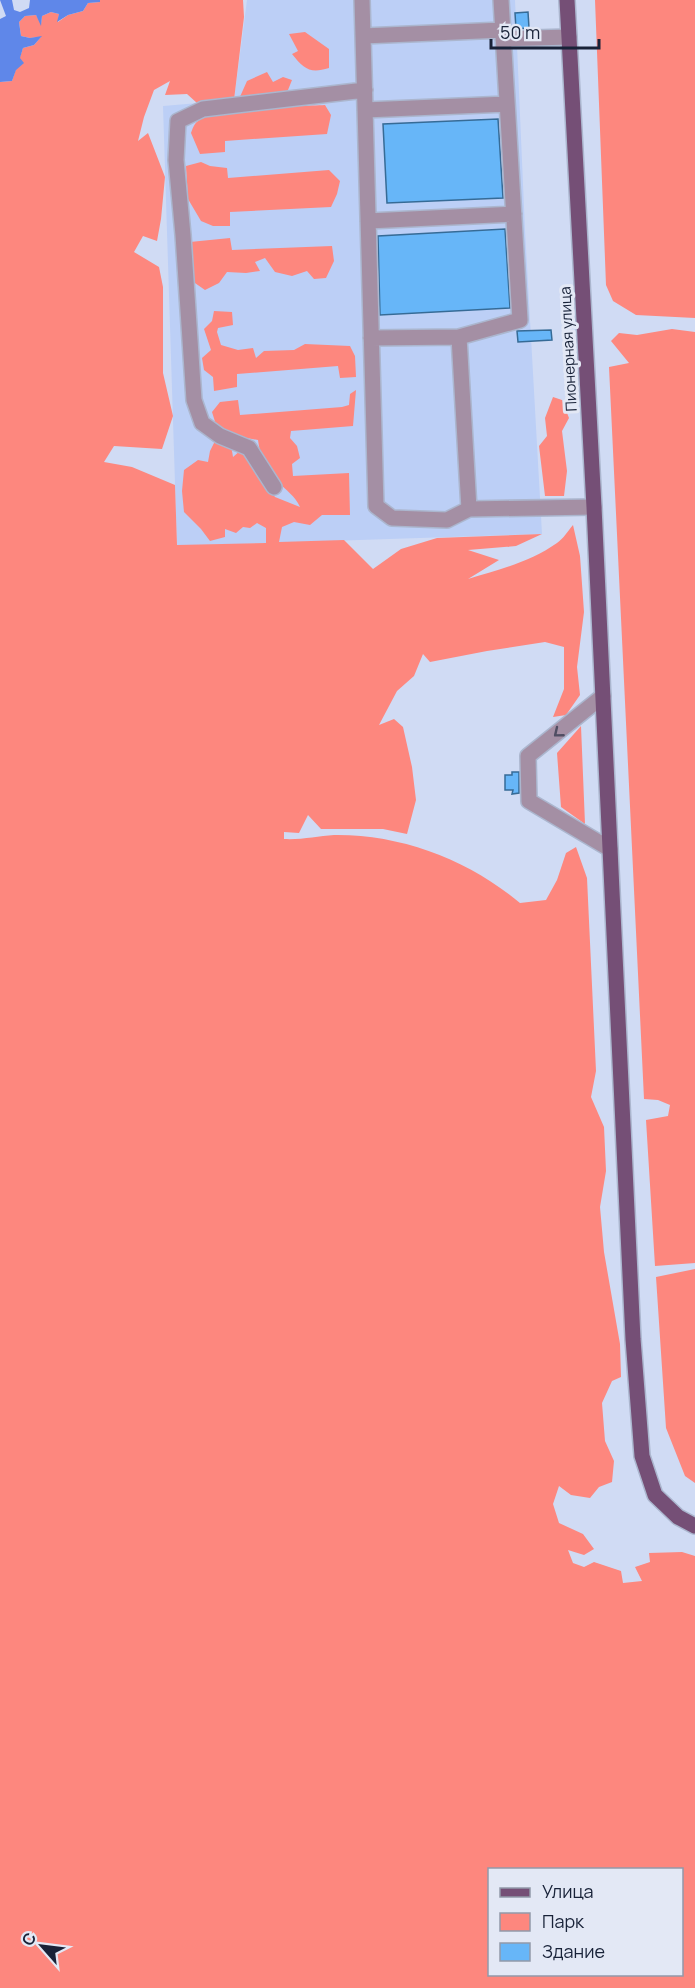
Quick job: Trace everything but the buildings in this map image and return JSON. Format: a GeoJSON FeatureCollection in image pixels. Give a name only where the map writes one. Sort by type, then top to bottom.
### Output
{"type":"FeatureCollection","features":[{"type":"Feature","properties":{"kind":"main road","name":"Пионерная улица"},"geometry":{"type":"LineString","coordinates":[[567,0],[594,507],[633,1339],[642,1456],[656,1495],[678,1517],[695,1526]]}},
{"type":"Feature","properties":{"kind":"lane"},"geometry":{"type":"LineString","coordinates":[[362,0],[375,506],[392,518],[447,520],[469,509],[594,507]]}},
{"type":"Feature","properties":{"kind":"lane"},"geometry":{"type":"LineString","coordinates":[[371,338],[459,338],[520,320],[501,0]]}},
{"type":"Feature","properties":{"kind":"lane"},"geometry":{"type":"LineString","coordinates":[[363,36],[568,37]]}},
{"type":"Feature","properties":{"kind":"lane"},"geometry":{"type":"LineString","coordinates":[[274,487],[249,448],[220,436],[202,423],[194,400],[176,160],[178,121],[203,109],[365,90]]}},
{"type":"Feature","properties":{"kind":"lane"},"geometry":{"type":"LineString","coordinates":[[365,110],[507,104]]}},
{"type":"Feature","properties":{"kind":"lane"},"geometry":{"type":"LineString","coordinates":[[368,221],[514,214]]}},
{"type":"Feature","properties":{"kind":"lane"},"geometry":{"type":"LineString","coordinates":[[459,338],[469,509]]}},
{"type":"Feature","properties":{"kind":"lane"},"geometry":{"type":"LineString","coordinates":[[603,696],[528,756],[529,801],[610,849]]}},
{"type":"Feature","properties":{"kind":"shaded area"},"geometry":{"type":"Polygon","coordinates":[[[247,0],[515,0],[542,534],[177,546],[163,106],[234,100],[247,0]]]}},
{"type":"Feature","properties":{"kind":"green space"},"geometry":{"type":"Polygon","coordinates":[[[100,0],[243,0],[244,17],[234,100],[197,103],[187,94],[165,95],[170,81],[154,90],[138,141],[148,133],[165,177],[157,241],[143,236],[134,252],[159,267],[163,287],[163,373],[173,416],[162,449],[114,446],[104,462],[132,467],[175,485],[177,545],[266,543],[266,528],[257,523],[250,528],[243,527],[236,533],[225,529],[225,537],[210,541],[184,512],[182,491],[184,470],[198,460],[208,462],[216,439],[231,445],[233,457],[241,450],[275,497],[300,507],[267,468],[258,440],[236,436],[217,428],[212,412],[220,402],[238,400],[240,415],[342,407],[349,405],[350,394],[356,390],[353,426],[291,431],[290,438],[297,446],[300,458],[292,464],[293,476],[349,473],[350,515],[322,515],[310,525],[294,522],[282,527],[279,542],[344,540],[373,569],[401,549],[437,538],[542,534],[516,546],[468,550],[499,560],[468,579],[514,565],[547,550],[559,541],[573,525],[580,556],[584,612],[577,667],[580,695],[566,715],[553,717],[564,689],[564,647],[545,642],[430,662],[423,654],[414,676],[397,691],[379,725],[394,719],[403,727],[412,767],[416,800],[407,834],[383,829],[321,829],[308,815],[299,833],[284,832],[284,839],[334,835],[359,836],[409,845],[433,852],[479,874],[520,903],[546,900],[557,880],[566,853],[576,847],[587,878],[596,1071],[591,1097],[604,1127],[606,1171],[600,1207],[604,1252],[620,1344],[621,1377],[612,1381],[602,1403],[605,1441],[614,1461],[612,1482],[599,1487],[590,1498],[571,1495],[559,1486],[553,1504],[559,1523],[583,1534],[594,1549],[584,1555],[568,1550],[573,1563],[584,1567],[594,1562],[621,1571],[623,1583],[642,1581],[635,1567],[650,1562],[649,1553],[682,1552],[695,1556],[695,1988],[0,1988],[0,82],[12,81],[23,48],[34,45],[41,37],[21,36],[19,22],[25,16],[36,15],[41,24],[42,16],[51,12],[59,14],[58,22],[68,15],[83,11],[88,3],[100,2],[100,0]]]}},
{"type":"Feature","properties":{"kind":"green space"},"geometry":{"type":"Polygon","coordinates":[[[595,0],[695,0],[695,318],[636,315],[613,301],[606,285],[595,0]]]}},
{"type":"Feature","properties":{"kind":"green space"},"geometry":{"type":"Polygon","coordinates":[[[305,32],[329,49],[329,68],[308,69],[292,54],[298,51],[289,34],[305,32]]]}},
{"type":"Feature","properties":{"kind":"green space"},"geometry":{"type":"Polygon","coordinates":[[[267,72],[273,82],[283,77],[292,80],[286,95],[239,99],[247,81],[267,72]]]}},
{"type":"Feature","properties":{"kind":"green space"},"geometry":{"type":"Polygon","coordinates":[[[325,105],[331,115],[327,134],[225,141],[225,152],[200,154],[191,133],[195,124],[218,113],[256,108],[325,105]]]}},
{"type":"Feature","properties":{"kind":"green space"},"geometry":{"type":"Polygon","coordinates":[[[201,162],[210,166],[227,168],[228,178],[329,170],[340,181],[331,207],[230,212],[230,226],[213,226],[201,221],[188,199],[186,166],[201,162]]]}},
{"type":"Feature","properties":{"kind":"green space"},"geometry":{"type":"Polygon","coordinates":[[[230,238],[232,250],[332,246],[334,261],[326,278],[314,279],[307,271],[292,276],[275,272],[265,258],[255,262],[260,271],[227,272],[219,283],[205,290],[192,281],[190,242],[230,238]]]}},
{"type":"Feature","properties":{"kind":"green space"},"geometry":{"type":"Polygon","coordinates":[[[214,311],[232,312],[233,325],[218,328],[221,345],[238,350],[253,348],[256,358],[264,351],[294,350],[305,344],[350,346],[355,356],[356,377],[340,378],[338,366],[237,374],[237,387],[214,391],[213,377],[204,370],[202,358],[211,350],[204,329],[212,321],[214,311]]]}},
{"type":"Feature","properties":{"kind":"green space"},"geometry":{"type":"Polygon","coordinates":[[[672,329],[695,332],[695,1263],[655,1266],[646,1120],[668,1116],[670,1105],[658,1100],[644,1099],[609,367],[629,363],[611,341],[619,333],[637,335],[672,329]]]}},
{"type":"Feature","properties":{"kind":"green space"},"geometry":{"type":"Polygon","coordinates":[[[553,397],[562,400],[569,418],[562,431],[567,471],[564,496],[545,496],[539,446],[547,436],[545,418],[553,397]]]}},
{"type":"Feature","properties":{"kind":"green space"},"geometry":{"type":"Polygon","coordinates":[[[581,726],[585,824],[561,807],[557,753],[581,726]]]}},
{"type":"Feature","properties":{"kind":"green space"},"geometry":{"type":"Polygon","coordinates":[[[695,1269],[695,1483],[685,1476],[666,1428],[656,1277],[695,1269]]]}},
{"type":"Feature","properties":{"kind":"water"},"geometry":{"type":"Polygon","coordinates":[[[0,0],[12,0],[14,10],[20,12],[29,8],[30,0],[100,0],[100,2],[88,3],[83,11],[68,15],[57,22],[59,14],[51,12],[42,16],[41,26],[36,15],[25,16],[19,22],[21,36],[30,38],[42,36],[34,45],[23,48],[20,58],[24,63],[16,70],[12,81],[0,82],[0,19],[6,16],[0,0]]]}}]}
